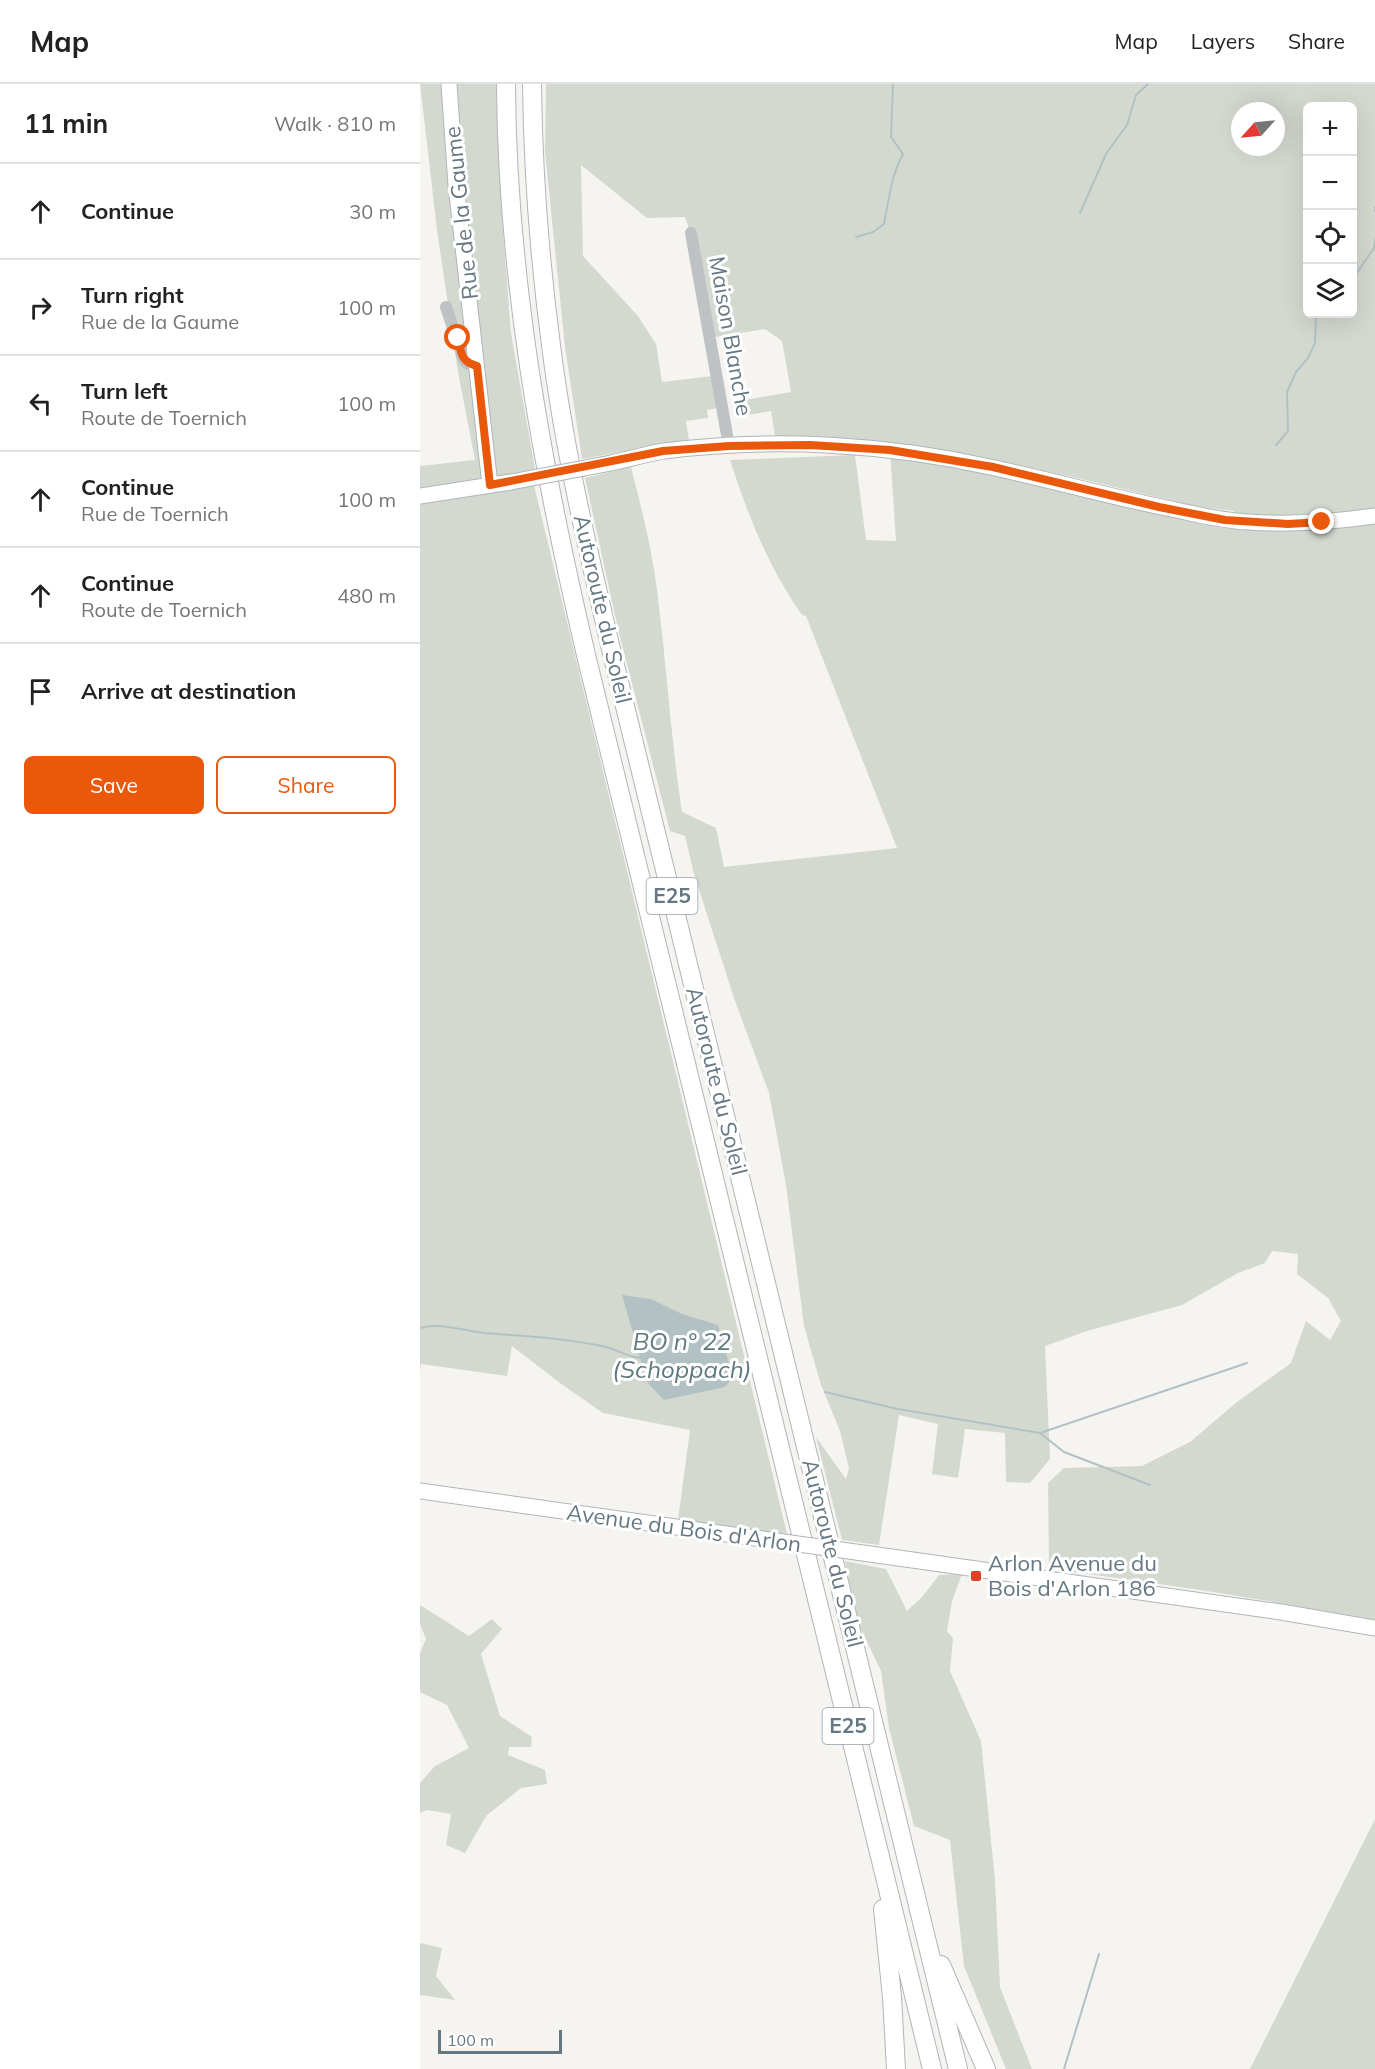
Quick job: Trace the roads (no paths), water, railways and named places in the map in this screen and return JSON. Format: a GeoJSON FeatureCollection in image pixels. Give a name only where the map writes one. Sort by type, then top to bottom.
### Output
{"type":"FeatureCollection","features":[{"type":"Feature","properties":{"kind":"highway","name":"Autoroute du Soleil"},"geometry":{"type":"LineString","coordinates":[[506,84],[516,277],[526,355],[553,510],[586,655],[932,2069]]}},
{"type":"Feature","properties":{"kind":"highway","name":"Autoroute du Soleil"},"geometry":{"type":"LineString","coordinates":[[532,84],[536,190],[544,284],[555,374],[578,505],[958,2069]]}},
{"type":"Feature","properties":{"kind":"highway"},"geometry":{"type":"LineString","coordinates":[[883,1871],[883,1912],[892,1997],[896,2069]]}},
{"type":"Feature","properties":{"kind":"highway"},"geometry":{"type":"LineString","coordinates":[[927,1937],[947,1976],[987,2069]]}},
{"type":"Feature","properties":{"kind":"main road","name":"Rue de la Gaume"},"geometry":{"type":"LineString","coordinates":[[449,84],[456,185],[490,485]]}},
{"type":"Feature","properties":{"kind":"main road"},"geometry":{"type":"LineString","coordinates":[[420,496],[511,482],[663,451],[729,446],[810,445],[890,450],[993,467],[1159,507],[1248,522],[1288,524],[1375,516]]}},
{"type":"Feature","properties":{"kind":"main road","name":"Avenue du Bois d'Arlon"},"geometry":{"type":"LineString","coordinates":[[420,1491],[1281,1612],[1375,1628]]}},
{"type":"Feature","properties":{"kind":"street","name":"Maison Blanche"},"geometry":{"type":"LineString","coordinates":[[691,233],[729,446]]}},
{"type":"Feature","properties":{"kind":"street"},"geometry":{"type":"LineString","coordinates":[[446,307],[464,360],[468,364],[477,366]]}},
{"type":"Feature","properties":{"kind":"water","name":"BO n° 22 (Schoppach)"},"geometry":{"type":"Polygon","coordinates":[[[622,1295],[651,1299],[682,1314],[718,1325],[733,1378],[725,1387],[664,1400],[647,1382],[622,1295]]]}},
{"type":"Feature","properties":{"kind":"waterway"},"geometry":{"type":"LineString","coordinates":[[856,237],[873,232],[884,224],[893,179],[903,154],[891,137],[893,84]]}},
{"type":"Feature","properties":{"kind":"waterway"},"geometry":{"type":"LineString","coordinates":[[1080,213],[1106,154],[1127,125],[1136,95],[1148,84]]}},
{"type":"Feature","properties":{"kind":"waterway"},"geometry":{"type":"LineString","coordinates":[[1357,273],[1374,248],[1375,240]]}},
{"type":"Feature","properties":{"kind":"waterway"},"geometry":{"type":"LineString","coordinates":[[1276,445],[1288,431],[1287,392],[1296,372],[1308,358],[1315,343],[1316,318]]}},
{"type":"Feature","properties":{"kind":"waterway"},"geometry":{"type":"LineString","coordinates":[[420,1328],[443,1326],[484,1333],[573,1341],[607,1347],[641,1358]]}},
{"type":"Feature","properties":{"kind":"waterway"},"geometry":{"type":"LineString","coordinates":[[1040,1433],[1247,1363]]}},
{"type":"Feature","properties":{"kind":"waterway"},"geometry":{"type":"LineString","coordinates":[[825,1392],[898,1409],[1040,1433],[1064,1452],[1150,1485]]}},
{"type":"Feature","properties":{"kind":"waterway"},"geometry":{"type":"LineString","coordinates":[[1064,2069],[1099,1954]]}},
{"type":"Feature","properties":{"kind":"place","name":"Arlon Avenue du Bois d'Arlon 186"},"geometry":{"type":"Point","coordinates":[976,1576]}}]}
